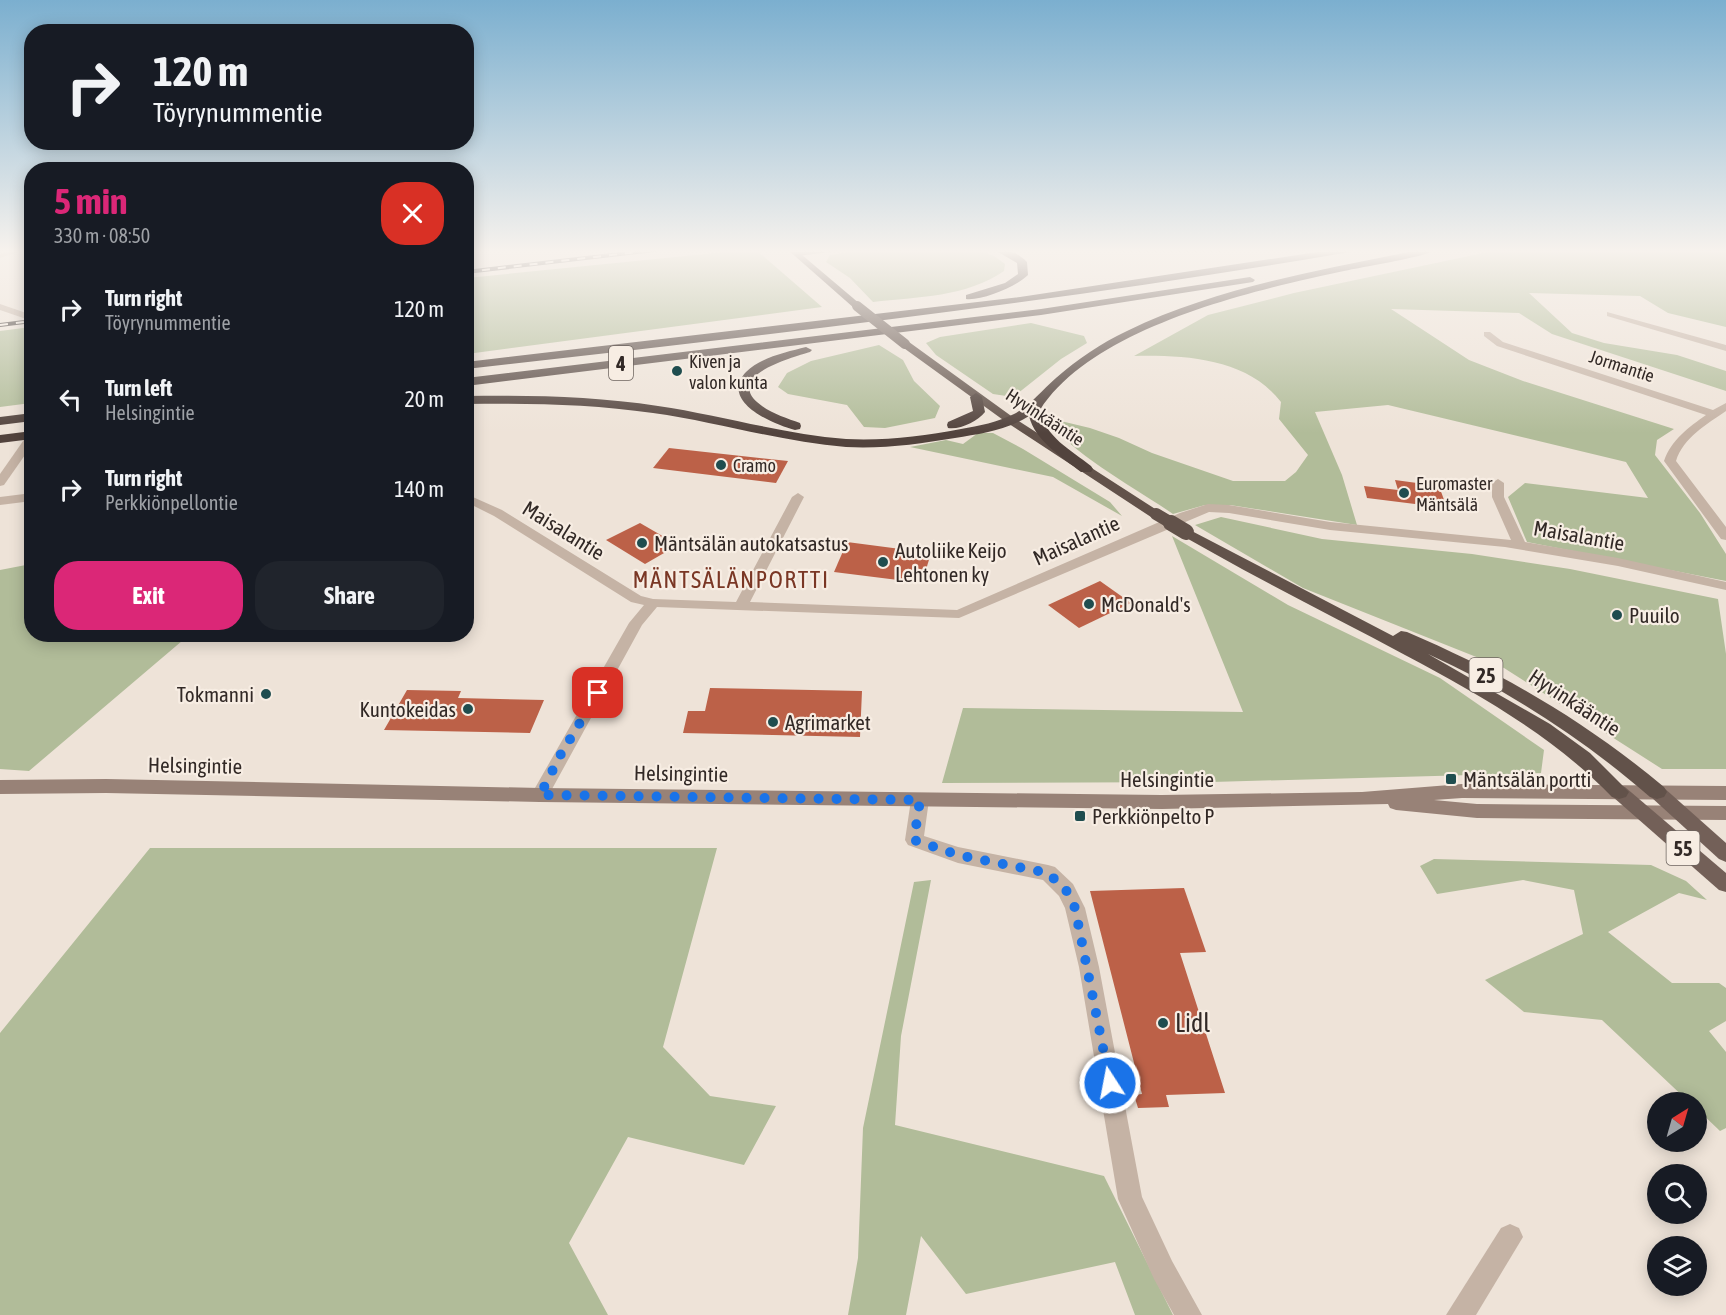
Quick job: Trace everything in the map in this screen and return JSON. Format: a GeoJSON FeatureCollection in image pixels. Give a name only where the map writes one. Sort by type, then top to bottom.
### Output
{"type":"FeatureCollection","features":[{"type":"Feature","properties":{"kind":"highway","name":"Hyvinkääntie"},"geometry":{"type":"LineString","coordinates":[[863,310],[904,344],[976,396],[1156,514],[1294,593],[1404,648],[1533,719],[1604,776],[1619,792]]}},
{"type":"Feature","properties":{"kind":"highway"},"geometry":{"type":"LineString","coordinates":[[690,339],[900,310]]}},
{"type":"Feature","properties":{"kind":"highway","name":"4"},"geometry":{"type":"LineString","coordinates":[[474,365],[927,310]]}},
{"type":"Feature","properties":{"kind":"highway","name":"4"},"geometry":{"type":"LineString","coordinates":[[474,381],[1052,310]]}},
{"type":"Feature","properties":{"kind":"highway"},"geometry":{"type":"LineString","coordinates":[[474,400],[551,400],[629,406],[676,412],[811,438],[857,443],[910,441],[988,427],[1011,420],[1028,411],[1063,378],[1103,349],[1164,318],[1185,310]]}},
{"type":"Feature","properties":{"kind":"highway"},"geometry":{"type":"LineString","coordinates":[[976,396],[980,412],[966,421],[926,430],[862,435],[817,431],[765,414],[747,400],[743,394],[743,385],[746,377],[755,369],[796,352],[1041,312]]}},
{"type":"Feature","properties":{"kind":"highway"},"geometry":{"type":"LineString","coordinates":[[1041,398],[1034,410],[1037,424],[1046,436],[1086,469]]}},
{"type":"Feature","properties":{"kind":"highway"},"geometry":{"type":"LineString","coordinates":[[0,421],[24,418]]}},
{"type":"Feature","properties":{"kind":"highway"},"geometry":{"type":"LineString","coordinates":[[0,439],[24,436]]}},
{"type":"Feature","properties":{"kind":"highway","name":"Hyvinkääntie"},"geometry":{"type":"LineString","coordinates":[[1294,593],[1417,642],[1474,668],[1549,709],[1617,756],[1657,792]]}},
{"type":"Feature","properties":{"kind":"main road","name":"Helsingintie"},"geometry":{"type":"LineString","coordinates":[[0,787],[117,786],[540,795],[1162,802],[1362,799],[1462,791],[1726,793]]}},
{"type":"Feature","properties":{"kind":"main road","name":"55"},"geometry":{"type":"LineString","coordinates":[[1619,792],[1726,884]]}},
{"type":"Feature","properties":{"kind":"main road","name":"55"},"geometry":{"type":"LineString","coordinates":[[1657,792],[1726,854]]}},
{"type":"Feature","properties":{"kind":"main road","name":"Helsingintie"},"geometry":{"type":"LineString","coordinates":[[1362,799],[1477,812],[1726,813]]}},
{"type":"Feature","properties":{"kind":"street"},"geometry":{"type":"LineString","coordinates":[[10,310],[24,315]]}},
{"type":"Feature","properties":{"kind":"street"},"geometry":{"type":"LineString","coordinates":[[1610,314],[1726,348]]}},
{"type":"Feature","properties":{"kind":"street","name":"Jormantie"},"geometry":{"type":"LineString","coordinates":[[1487,334],[1500,345],[1715,414]]}},
{"type":"Feature","properties":{"kind":"street"},"geometry":{"type":"LineString","coordinates":[[1726,406],[1678,443],[1671,454],[1670,461],[1726,536]]}},
{"type":"Feature","properties":{"kind":"street"},"geometry":{"type":"LineString","coordinates":[[0,482],[24,443]]}},
{"type":"Feature","properties":{"kind":"street"},"geometry":{"type":"LineString","coordinates":[[1498,483],[1498,497],[1520,546]]}},
{"type":"Feature","properties":{"kind":"street"},"geometry":{"type":"LineString","coordinates":[[741,606],[798,496]]}},
{"type":"Feature","properties":{"kind":"street"},"geometry":{"type":"LineString","coordinates":[[0,501],[24,498]]}},
{"type":"Feature","properties":{"kind":"street","name":"Maisalantie"},"geometry":{"type":"LineString","coordinates":[[474,501],[498,513],[636,599],[653,603],[959,614],[1184,516],[1208,508],[1229,509],[1330,526],[1520,546],[1618,562],[1726,586]]}},
{"type":"Feature","properties":{"kind":"street"},"geometry":{"type":"LineString","coordinates":[[540,795],[636,623],[653,603]]}},
{"type":"Feature","properties":{"kind":"street"},"geometry":{"type":"LineString","coordinates":[[920,800],[914,840],[958,855],[1048,873],[1066,890],[1075,908],[1089,967],[1130,1199],[1163,1270],[1189,1315]]}},
{"type":"Feature","properties":{"kind":"street"},"geometry":{"type":"LineString","coordinates":[[1460,1315],[1510,1237]]}},
{"type":"Feature","properties":{"kind":"green space"},"geometry":{"type":"Polygon","coordinates":[[[474,310],[797,310],[474,353],[474,310]]]}},
{"type":"Feature","properties":{"kind":"green space"},"geometry":{"type":"Polygon","coordinates":[[[1226,310],[1393,310],[1469,360],[1523,381],[1674,429],[1657,440],[1655,455],[1700,513],[1726,554],[1726,581],[1527,542],[1508,497],[1525,483],[1648,498],[1626,462],[1388,405],[1315,412],[1342,475],[1357,525],[1230,505],[1205,505],[1173,514],[1088,458],[1044,417],[1090,428],[1152,453],[1233,481],[1285,481],[1296,472],[1308,455],[1279,419],[1281,402],[1267,387],[1251,376],[1214,362],[1174,357],[1134,356],[1208,315],[1226,310]]]}},
{"type":"Feature","properties":{"kind":"green space"},"geometry":{"type":"Polygon","coordinates":[[[1435,310],[1548,310],[1572,333],[1604,343],[1677,355],[1726,371],[1726,391],[1552,334],[1519,313],[1435,310]]]}},
{"type":"Feature","properties":{"kind":"green space"},"geometry":{"type":"Polygon","coordinates":[[[1664,310],[1726,310],[1726,327],[1664,310]]]}},
{"type":"Feature","properties":{"kind":"green space"},"geometry":{"type":"Polygon","coordinates":[[[1031,323],[1084,336],[1087,343],[1061,359],[1013,397],[993,394],[936,355],[926,343],[940,337],[1031,323]]]}},
{"type":"Feature","properties":{"kind":"green space"},"geometry":{"type":"Polygon","coordinates":[[[24,328],[24,404],[0,407],[0,331],[24,328]]]}},
{"type":"Feature","properties":{"kind":"green space"},"geometry":{"type":"Polygon","coordinates":[[[879,345],[903,360],[914,381],[940,406],[935,418],[885,428],[864,427],[847,405],[788,394],[778,387],[787,373],[811,361],[879,345]]]}},
{"type":"Feature","properties":{"kind":"green space"},"geometry":{"type":"Polygon","coordinates":[[[978,433],[993,433],[1023,449],[1110,502],[1122,516],[1053,477],[910,447],[946,440],[963,444],[978,433]]]}},
{"type":"Feature","properties":{"kind":"green space"},"geometry":{"type":"Polygon","coordinates":[[[1221,517],[1322,539],[1472,554],[1570,569],[1718,599],[1726,654],[1726,769],[1662,769],[1504,668],[1303,588],[1195,525],[1221,517]]]}},
{"type":"Feature","properties":{"kind":"green space"},"geometry":{"type":"Polygon","coordinates":[[[1172,536],[1288,605],[1440,678],[1544,750],[1541,773],[1212,782],[942,783],[963,708],[1243,712],[1172,536]]]}},
{"type":"Feature","properties":{"kind":"green space"},"geometry":{"type":"Polygon","coordinates":[[[24,565],[24,642],[181,642],[29,771],[0,769],[0,570],[24,565]]]}},
{"type":"Feature","properties":{"kind":"green space"},"geometry":{"type":"Polygon","coordinates":[[[150,848],[717,848],[663,1047],[710,1096],[776,1106],[744,1165],[628,1137],[569,1243],[608,1315],[0,1315],[0,1033],[150,848]]]}},
{"type":"Feature","properties":{"kind":"green space"},"geometry":{"type":"Polygon","coordinates":[[[1434,859],[1651,865],[1686,881],[1707,900],[1679,893],[1608,932],[1672,983],[1719,983],[1726,988],[1726,1021],[1709,1031],[1726,1052],[1726,1128],[1720,1131],[1707,1119],[1707,1092],[1678,1092],[1602,1020],[1524,1012],[1485,980],[1583,934],[1574,890],[1523,880],[1437,894],[1420,866],[1434,859]]]}},
{"type":"Feature","properties":{"kind":"green space"},"geometry":{"type":"Polygon","coordinates":[[[931,880],[901,1036],[895,1125],[1104,1176],[1173,1315],[1135,1315],[1115,1262],[966,1294],[921,1236],[906,1315],[848,1315],[858,1258],[863,1128],[914,882],[931,880]]]}},
{"type":"Feature","properties":{"kind":"building","name":"Cramo"},"geometry":{"type":"Polygon","coordinates":[[[669,448],[788,461],[776,483],[653,468],[669,448]]]}},
{"type":"Feature","properties":{"kind":"building","name":"Euromaster Mäntsälä"},"geometry":{"type":"Polygon","coordinates":[[[1395,480],[1439,486],[1447,508],[1367,498],[1364,486],[1398,490],[1395,480]]]}},
{"type":"Feature","properties":{"kind":"building","name":"Mäntsälän autokatsastus"},"geometry":{"type":"Polygon","coordinates":[[[640,523],[678,545],[645,564],[606,540],[640,523]]]}},
{"type":"Feature","properties":{"kind":"building","name":"Autoliike Keijo Lehtonen ky"},"geometry":{"type":"Polygon","coordinates":[[[847,542],[931,553],[922,583],[834,572],[847,542]]]}},
{"type":"Feature","properties":{"kind":"building","name":"McDonald's"},"geometry":{"type":"Polygon","coordinates":[[[1100,581],[1131,603],[1079,628],[1048,605],[1100,581]]]}},
{"type":"Feature","properties":{"kind":"building","name":"Agrimarket"},"geometry":{"type":"Polygon","coordinates":[[[710,688],[862,691],[860,737],[683,733],[688,711],[705,711],[710,688]]]}},
{"type":"Feature","properties":{"kind":"building","name":"Kuntokeidas"},"geometry":{"type":"Polygon","coordinates":[[[407,690],[461,691],[458,698],[544,700],[530,733],[384,730],[407,690]]]}},
{"type":"Feature","properties":{"kind":"building","name":"Lidl"},"geometry":{"type":"Polygon","coordinates":[[[1184,888],[1206,952],[1180,953],[1225,1093],[1166,1095],[1169,1107],[1138,1108],[1134,1095],[1142,1094],[1090,891],[1184,888]]]}},
{"type":"Feature","properties":{"kind":"railway"},"geometry":{"type":"LineString","coordinates":[[0,325],[24,322]]}},
{"type":"Feature","properties":{"kind":"place","name":"Kiven ja valon kunta"},"geometry":{"type":"Point","coordinates":[677,371]}},
{"type":"Feature","properties":{"kind":"place","name":"Cramo"},"geometry":{"type":"Point","coordinates":[721,465]}},
{"type":"Feature","properties":{"kind":"place","name":"Euromaster Mäntsälä"},"geometry":{"type":"Point","coordinates":[1404,493]}},
{"type":"Feature","properties":{"kind":"place","name":"Mäntsälän autokatsastus"},"geometry":{"type":"Point","coordinates":[642,543]}},
{"type":"Feature","properties":{"kind":"place","name":"Autoliike Keijo Lehtonen ky"},"geometry":{"type":"Point","coordinates":[883,562]}},
{"type":"Feature","properties":{"kind":"place","name":"McDonald's"},"geometry":{"type":"Point","coordinates":[1089,604]}},
{"type":"Feature","properties":{"kind":"place","name":"Puuilo"},"geometry":{"type":"Point","coordinates":[1617,615]}},
{"type":"Feature","properties":{"kind":"place","name":"Tokmanni"},"geometry":{"type":"Point","coordinates":[266,694]}},
{"type":"Feature","properties":{"kind":"place","name":"Kuntokeidas"},"geometry":{"type":"Point","coordinates":[468,709]}},
{"type":"Feature","properties":{"kind":"place","name":"Agrimarket"},"geometry":{"type":"Point","coordinates":[773,722]}},
{"type":"Feature","properties":{"kind":"place","name":"Mäntsälän portti"},"geometry":{"type":"Point","coordinates":[1451,779]}},
{"type":"Feature","properties":{"kind":"place","name":"Perkkiönpelto P"},"geometry":{"type":"Point","coordinates":[1080,816]}},
{"type":"Feature","properties":{"kind":"place","name":"Lidl"},"geometry":{"type":"Point","coordinates":[1163,1023]}},
{"type":"Feature","properties":{"kind":"district","name":"MÄNTSÄLÄNPORTTI"},"geometry":{"type":"Point","coordinates":[731,579]}},
{"type":"Feature","properties":{"kind":"route"},"geometry":{"type":"LineString","coordinates":[[598,693],[561,754],[540,795],[920,800],[914,840],[958,855],[1048,873],[1066,890],[1075,908],[1089,967],[1110,1083]]}}]}
